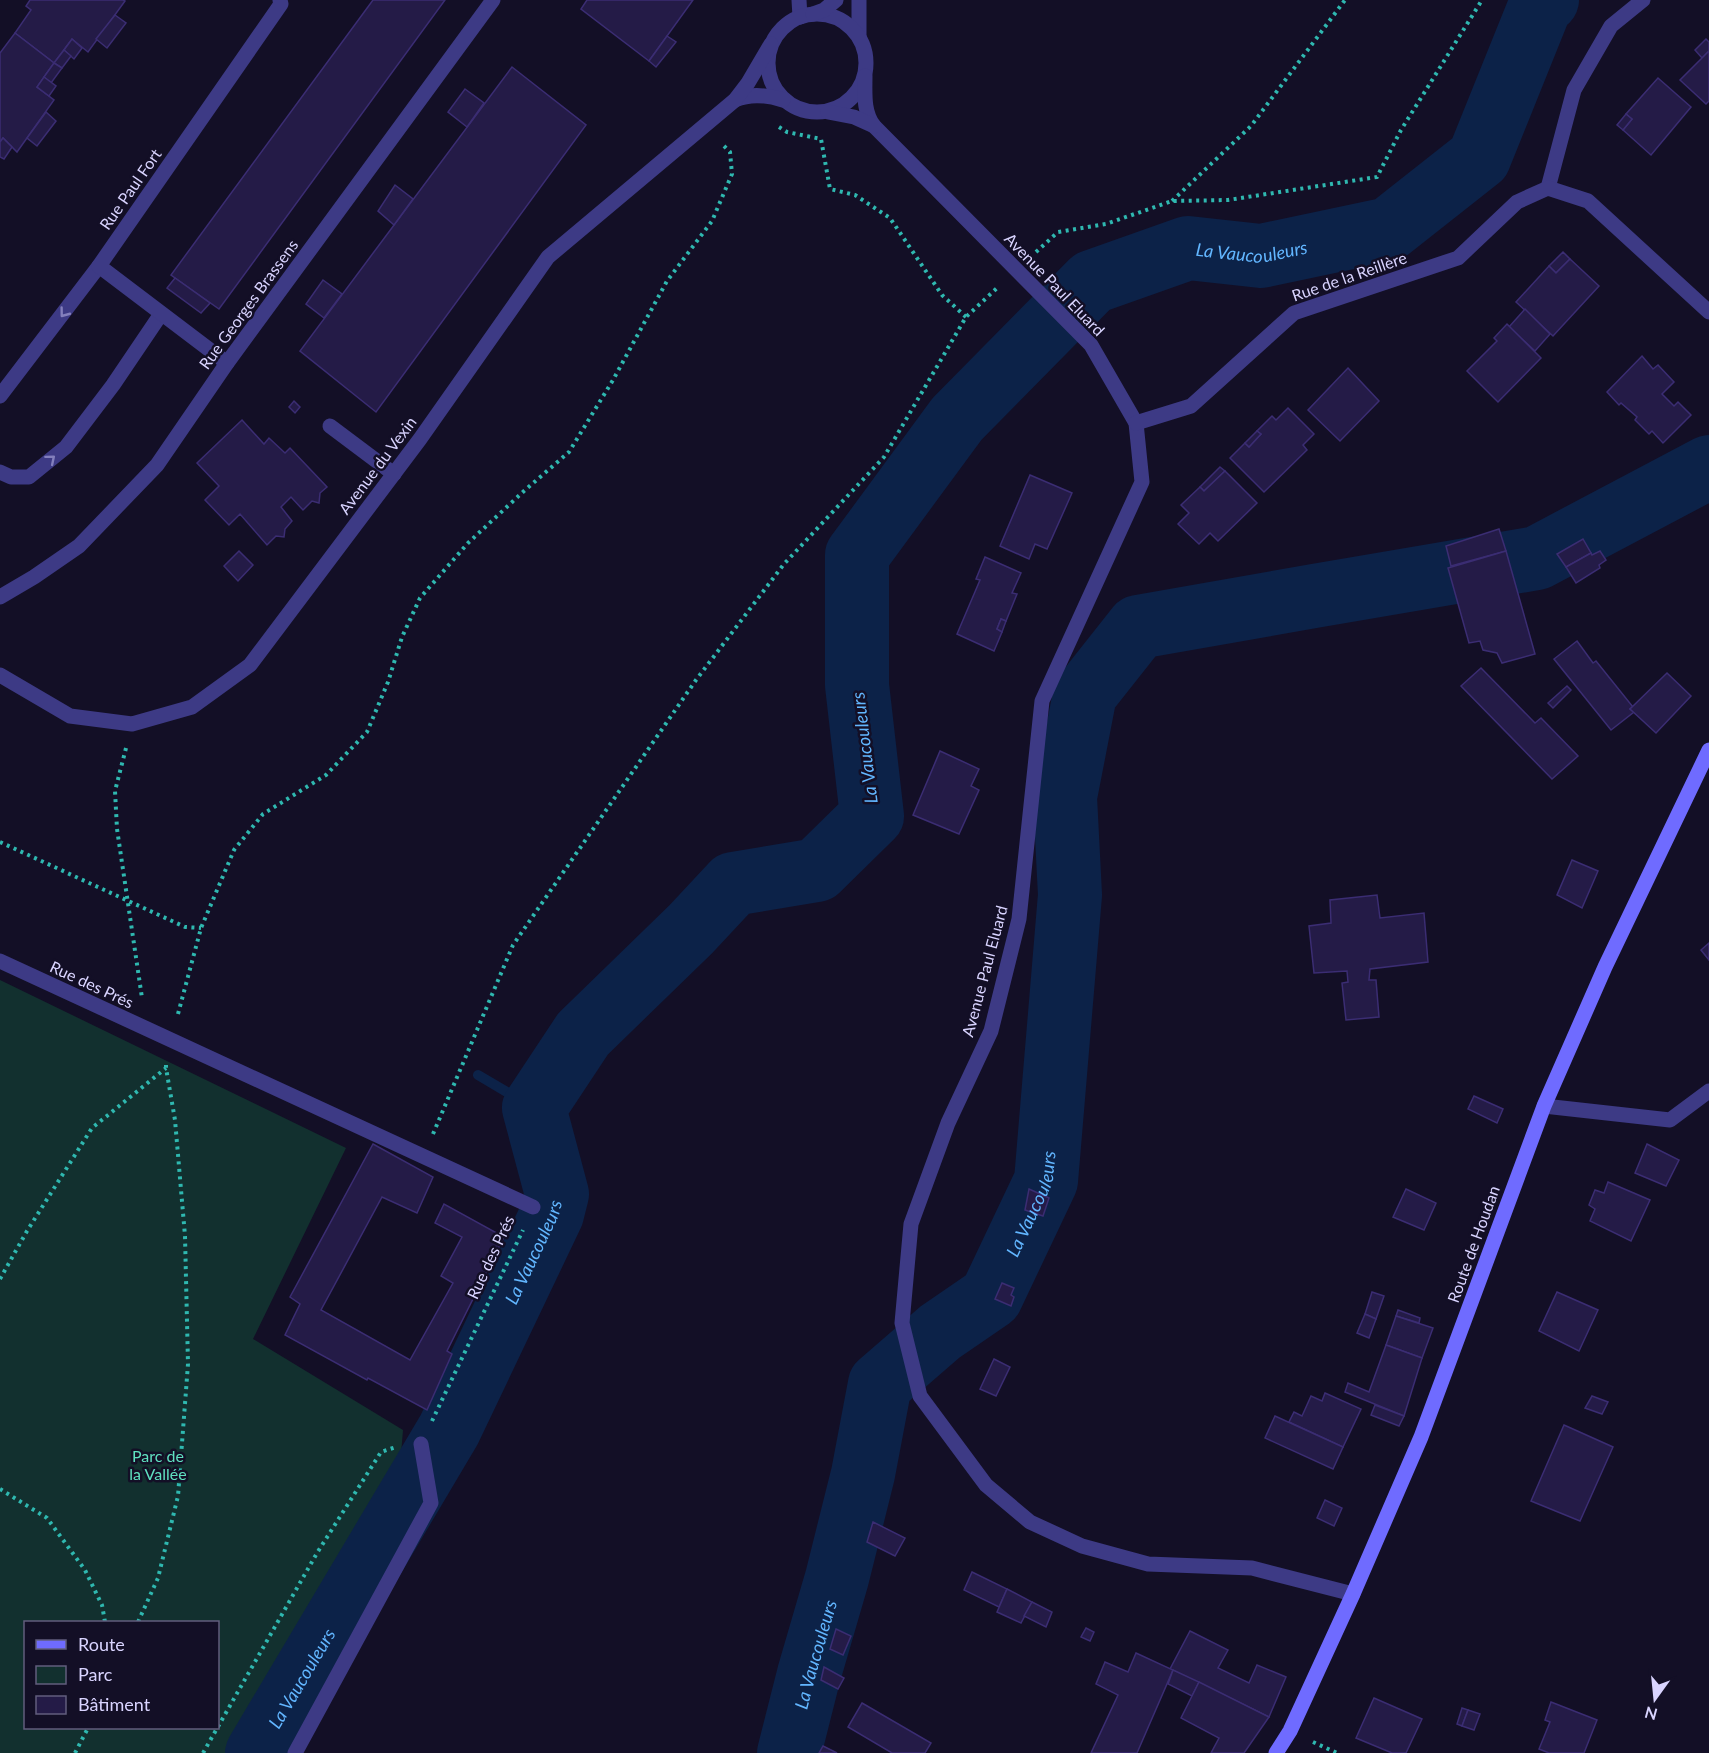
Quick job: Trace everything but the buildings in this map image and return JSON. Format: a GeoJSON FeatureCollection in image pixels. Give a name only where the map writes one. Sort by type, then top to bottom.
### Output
{"type":"FeatureCollection","features":[{"type":"Feature","properties":{"kind":"street","name":"Rue Paul Fort"},"geometry":{"type":"LineString","coordinates":[[0,396],[99,266],[281,4],[280,0]]}},
{"type":"Feature","properties":{"kind":"street","name":"Rue Georges Brassens"},"geometry":{"type":"LineString","coordinates":[[0,597],[79,546],[157,465],[227,363],[493,0]]}},
{"type":"Feature","properties":{"kind":"street"},"geometry":{"type":"LineString","coordinates":[[799,0],[806,15]]}},
{"type":"Feature","properties":{"kind":"street"},"geometry":{"type":"LineString","coordinates":[[783,100],[772,83],[768,70],[771,44],[778,32],[788,23],[824,9],[836,0]]}},
{"type":"Feature","properties":{"kind":"street"},"geometry":{"type":"LineString","coordinates":[[859,0],[859,37]]}},
{"type":"Feature","properties":{"kind":"street"},"geometry":{"type":"LineString","coordinates":[[1643,0],[1611,26],[1574,90],[1548,188],[1588,201],[1709,312]]}},
{"type":"Feature","properties":{"kind":"street"},"geometry":{"type":"LineString","coordinates":[[735,100],[757,95],[783,100],[801,111],[814,113],[828,112],[852,99],[860,89],[867,63],[865,49],[859,37],[840,19],[827,15],[806,15]]}},
{"type":"Feature","properties":{"kind":"street","name":"Avenue du Vexin"},"geometry":{"type":"LineString","coordinates":[[0,675],[70,716],[132,724],[192,706],[250,665],[420,439],[548,257],[735,100],[771,44]]}},
{"type":"Feature","properties":{"kind":"street","name":"Avenue Paul Eluard"},"geometry":{"type":"LineString","coordinates":[[865,76],[868,119],[1091,345],[1136,423],[1142,482],[1042,701],[1019,919],[991,1031],[948,1123],[911,1224],[902,1323],[920,1396],[986,1485],[1030,1522],[1082,1546],[1148,1564],[1252,1568],[1353,1594]]}},
{"type":"Feature","properties":{"kind":"street","name":"Avenue Paul Eluard"},"geometry":{"type":"LineString","coordinates":[[828,112],[854,117],[874,126]]}},
{"type":"Feature","properties":{"kind":"street","name":"Rue de la Reillère"},"geometry":{"type":"LineString","coordinates":[[1136,423],[1191,406],[1294,313],[1458,258],[1517,202],[1548,188]]}},
{"type":"Feature","properties":{"kind":"street"},"geometry":{"type":"LineString","coordinates":[[99,266],[227,363]]}},
{"type":"Feature","properties":{"kind":"street"},"geometry":{"type":"LineString","coordinates":[[0,472],[10,477],[29,477],[66,447],[113,385],[162,314]]}},
{"type":"Feature","properties":{"kind":"street"},"geometry":{"type":"LineString","coordinates":[[330,426],[394,474]]}},
{"type":"Feature","properties":{"kind":"street","name":"Route de Houdan"},"geometry":{"type":"LineString","coordinates":[[1276,1753],[1290,1731],[1353,1594],[1421,1437],[1544,1106],[1605,967],[1709,750]]}},
{"type":"Feature","properties":{"kind":"street","name":"Rue des Prés"},"geometry":{"type":"LineString","coordinates":[[0,961],[533,1207]]}},
{"type":"Feature","properties":{"kind":"street"},"geometry":{"type":"LineString","coordinates":[[1544,1106],[1670,1120],[1709,1091]]}},
{"type":"Feature","properties":{"kind":"street"},"geometry":{"type":"LineString","coordinates":[[295,1753],[431,1503],[423,1440]]}},
{"type":"Feature","properties":{"kind":"path"},"geometry":{"type":"LineString","coordinates":[[1172,201],[1251,126],[1345,0]]}},
{"type":"Feature","properties":{"kind":"path"},"geometry":{"type":"LineString","coordinates":[[423,1156],[513,945],[696,680],[784,564],[884,457],[966,317],[1019,271],[1058,232],[1106,224],[1172,201],[1228,200],[1377,177],[1401,130],[1482,0]]}},
{"type":"Feature","properties":{"kind":"path"},"geometry":{"type":"LineString","coordinates":[[139,1621],[158,1578],[178,1496],[188,1364],[185,1236],[175,1120],[165,1068],[201,927],[234,850],[263,814],[327,775],[367,732],[388,682],[402,637],[420,598],[468,543],[569,452],[613,380],[667,281],[712,221],[732,174],[730,152],[718,140],[711,119]]}},
{"type":"Feature","properties":{"kind":"path"},"geometry":{"type":"LineString","coordinates":[[772,123],[787,132],[821,139],[830,189],[855,195],[890,218],[942,295],[966,317]]}},
{"type":"Feature","properties":{"kind":"path"},"geometry":{"type":"LineString","coordinates":[[132,724],[115,791],[117,829],[146,1029]]}},
{"type":"Feature","properties":{"kind":"path"},"geometry":{"type":"LineString","coordinates":[[0,842],[184,927],[201,927]]}},
{"type":"Feature","properties":{"kind":"path"},"geometry":{"type":"LineString","coordinates":[[0,1279],[27,1231],[92,1128],[165,1068]]}},
{"type":"Feature","properties":{"kind":"path","name":"Rue des Prés"},"geometry":{"type":"LineString","coordinates":[[423,1440],[533,1207]]}},
{"type":"Feature","properties":{"kind":"path"},"geometry":{"type":"LineString","coordinates":[[219,1725],[317,1553],[381,1452],[423,1440]]}},
{"type":"Feature","properties":{"kind":"path"},"geometry":{"type":"LineString","coordinates":[[0,1489],[47,1518],[85,1570],[102,1605],[105,1621]]}},
{"type":"Feature","properties":{"kind":"path"},"geometry":{"type":"LineString","coordinates":[[75,1753],[87,1729]]}},
{"type":"Feature","properties":{"kind":"path"},"geometry":{"type":"LineString","coordinates":[[203,1753],[217,1729]]}},
{"type":"Feature","properties":{"kind":"green space","name":"Parc de la Vallée"},"geometry":{"type":"Polygon","coordinates":[[[0,980],[346,1148],[253,1339],[403,1430],[398,1490],[236,1753],[0,1753],[0,980]]]}},
{"type":"Feature","properties":{"kind":"water"},"geometry":{"type":"Polygon","coordinates":[[[473,1358],[496,1372],[479,1416],[447,1463],[446,1430],[467,1381],[473,1358]]]}},
{"type":"Feature","properties":{"kind":"waterway","name":"La Vaucouleurs"},"geometry":{"type":"LineString","coordinates":[[257,1753],[449,1430],[552,1214],[557,1194],[534,1108],[583,1034],[691,929],[733,884],[817,870],[872,816],[857,685],[857,555],[957,419],[1092,282],[1188,248],[1261,256],[1389,229],[1479,158],[1541,4],[1547,0]]}},
{"type":"Feature","properties":{"kind":"waterway","name":"La Vaucouleurs"},"geometry":{"type":"LineString","coordinates":[[789,1753],[863,1474],[880,1384],[940,1332],[991,1297],[1046,1181],[1070,895],[1065,797],[1085,694],[1138,627],[1537,558],[1709,467]]}},
{"type":"Feature","properties":{"kind":"waterway"},"geometry":{"type":"LineString","coordinates":[[478,1075],[534,1108]]}}]}
